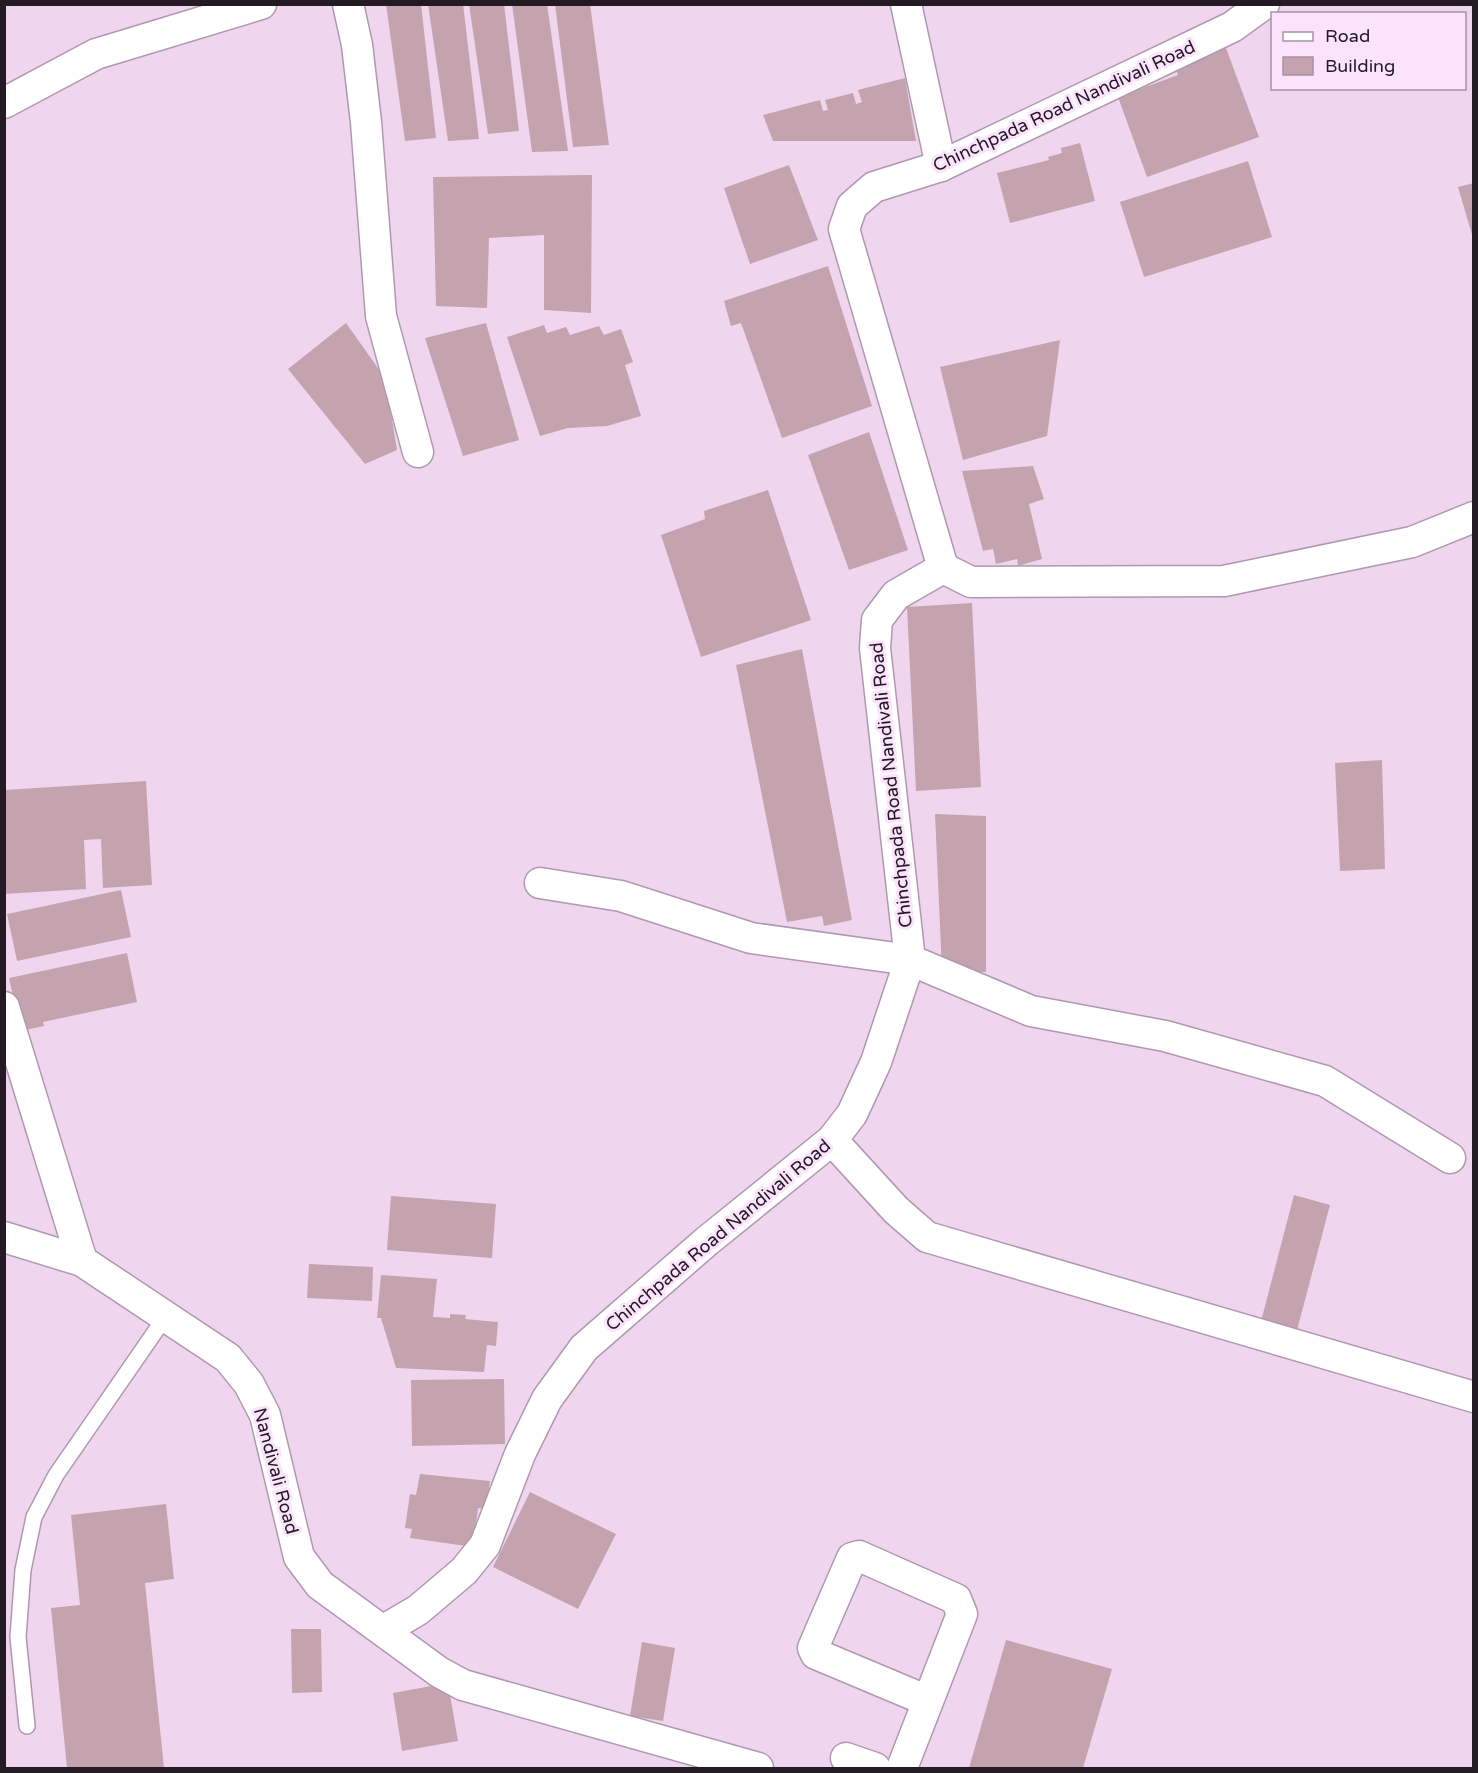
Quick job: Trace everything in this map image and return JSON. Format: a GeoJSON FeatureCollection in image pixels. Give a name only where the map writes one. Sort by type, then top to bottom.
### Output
{"type":"FeatureCollection","features":[{"type":"Feature","properties":{"kind":"street"},"geometry":{"type":"LineString","coordinates":[[4,102],[96,54],[261,4]]}},
{"type":"Feature","properties":{"kind":"street"},"geometry":{"type":"LineString","coordinates":[[348,4],[357,45],[366,122],[381,316],[418,452]]}},
{"type":"Feature","properties":{"kind":"street"},"geometry":{"type":"LineString","coordinates":[[906,4],[941,166]]}},
{"type":"Feature","properties":{"kind":"street","name":"Chinchpada Road Nandivali Road"},"geometry":{"type":"LineString","coordinates":[[384,1630],[418,1610],[464,1571],[485,1545],[520,1454],[548,1399],[584,1348],[707,1241],[832,1140],[852,1114],[876,1062],[910,960],[875,648],[877,620],[896,595],[943,568],[844,230],[852,206],[874,187],[941,166],[1232,27],[1264,4]]}},
{"type":"Feature","properties":{"kind":"street"},"geometry":{"type":"LineString","coordinates":[[943,568],[971,582],[1224,581],[1412,542],[1473,517]]}},
{"type":"Feature","properties":{"kind":"street"},"geometry":{"type":"LineString","coordinates":[[540,883],[621,896],[751,938],[910,960],[1030,1011],[1165,1036],[1325,1082],[1450,1158]]}},
{"type":"Feature","properties":{"kind":"street"},"geometry":{"type":"LineString","coordinates":[[4,1007],[82,1261]]}},
{"type":"Feature","properties":{"kind":"street"},"geometry":{"type":"LineString","coordinates":[[832,1140],[896,1210],[927,1237],[1473,1397]]}},
{"type":"Feature","properties":{"kind":"street","name":"Nandivali Road"},"geometry":{"type":"LineString","coordinates":[[4,1238],[82,1261],[228,1358],[249,1384],[265,1415],[299,1557],[320,1586],[384,1630],[439,1672],[463,1685],[758,1768]]}},
{"type":"Feature","properties":{"kind":"street"},"geometry":{"type":"LineString","coordinates":[[902,1768],[962,1614],[961,1606],[956,1599],[892,1570],[859,1556],[852,1558],[813,1648],[816,1654],[928,1701]]}},
{"type":"Feature","properties":{"kind":"street"},"geometry":{"type":"LineString","coordinates":[[846,1758],[875,1768]]}},
{"type":"Feature","properties":{"kind":"lane"},"geometry":{"type":"LineString","coordinates":[[27,1726],[18,1637],[23,1570],[34,1517],[57,1475],[166,1316]]}},
{"type":"Feature","properties":{"kind":"building"},"geometry":{"type":"Polygon","coordinates":[[[386,4],[421,4],[436,138],[405,141],[386,4]]]}},
{"type":"Feature","properties":{"kind":"building"},"geometry":{"type":"Polygon","coordinates":[[[428,4],[463,4],[479,139],[448,141],[428,4]]]}},
{"type":"Feature","properties":{"kind":"building"},"geometry":{"type":"Polygon","coordinates":[[[469,4],[504,4],[519,131],[488,134],[469,4]]]}},
{"type":"Feature","properties":{"kind":"building"},"geometry":{"type":"Polygon","coordinates":[[[512,4],[547,4],[568,151],[532,152],[512,4]]]}},
{"type":"Feature","properties":{"kind":"building"},"geometry":{"type":"Polygon","coordinates":[[[555,4],[590,4],[609,145],[573,147],[555,4]]]}},
{"type":"Feature","properties":{"kind":"building"},"geometry":{"type":"Polygon","coordinates":[[[1226,48],[1259,137],[1147,177],[1118,97],[1178,75],[1175,66],[1226,48]]]}},
{"type":"Feature","properties":{"kind":"building"},"geometry":{"type":"Polygon","coordinates":[[[905,78],[916,141],[773,141],[763,115],[820,100],[823,111],[828,110],[825,100],[853,93],[856,104],[862,102],[858,90],[905,78]]]}},
{"type":"Feature","properties":{"kind":"building"},"geometry":{"type":"Polygon","coordinates":[[[1080,143],[1095,201],[1010,223],[997,173],[1049,160],[1048,157],[1062,153],[1061,148],[1080,143]]]}},
{"type":"Feature","properties":{"kind":"building"},"geometry":{"type":"Polygon","coordinates":[[[1248,161],[1272,237],[1144,277],[1120,202],[1248,161]]]}},
{"type":"Feature","properties":{"kind":"building"},"geometry":{"type":"Polygon","coordinates":[[[789,165],[818,240],[750,264],[724,188],[789,165]]]}},
{"type":"Feature","properties":{"kind":"building"},"geometry":{"type":"Polygon","coordinates":[[[592,175],[591,313],[544,310],[544,235],[489,238],[487,308],[436,306],[433,177],[592,175]]]}},
{"type":"Feature","properties":{"kind":"building"},"geometry":{"type":"Polygon","coordinates":[[[1474,183],[1474,238],[1473,238],[1458,187],[1474,183]]]}},
{"type":"Feature","properties":{"kind":"building"},"geometry":{"type":"Polygon","coordinates":[[[828,266],[872,406],[782,438],[741,323],[731,326],[724,301],[828,266]]]}},
{"type":"Feature","properties":{"kind":"building"},"geometry":{"type":"Polygon","coordinates":[[[346,323],[385,378],[397,450],[365,464],[288,369],[346,323]]]}},
{"type":"Feature","properties":{"kind":"building"},"geometry":{"type":"Polygon","coordinates":[[[486,323],[519,440],[463,456],[425,338],[486,323]]]}},
{"type":"Feature","properties":{"kind":"building"},"geometry":{"type":"Polygon","coordinates":[[[544,325],[547,333],[566,327],[570,335],[599,326],[604,335],[621,329],[633,362],[625,365],[641,416],[607,426],[568,428],[540,436],[507,337],[544,325]]]}},
{"type":"Feature","properties":{"kind":"building"},"geometry":{"type":"Polygon","coordinates":[[[1060,340],[1047,436],[963,460],[940,367],[1060,340]]]}},
{"type":"Feature","properties":{"kind":"building"},"geometry":{"type":"Polygon","coordinates":[[[869,432],[908,550],[849,570],[808,455],[869,432]]]}},
{"type":"Feature","properties":{"kind":"building"},"geometry":{"type":"Polygon","coordinates":[[[1033,466],[1044,499],[1029,504],[1042,559],[1018,566],[1017,559],[996,564],[993,549],[983,551],[962,471],[1033,466]]]}},
{"type":"Feature","properties":{"kind":"building"},"geometry":{"type":"Polygon","coordinates":[[[768,490],[811,620],[701,657],[661,535],[705,519],[704,511],[768,490]]]}},
{"type":"Feature","properties":{"kind":"building"},"geometry":{"type":"Polygon","coordinates":[[[972,603],[981,787],[916,791],[907,607],[972,603]]]}},
{"type":"Feature","properties":{"kind":"building"},"geometry":{"type":"Polygon","coordinates":[[[802,649],[852,920],[824,926],[822,916],[787,922],[736,665],[802,649]]]}},
{"type":"Feature","properties":{"kind":"building"},"geometry":{"type":"Polygon","coordinates":[[[1382,760],[1385,869],[1340,871],[1335,763],[1382,760]]]}},
{"type":"Feature","properties":{"kind":"building"},"geometry":{"type":"Polygon","coordinates":[[[146,781],[152,885],[103,888],[101,839],[84,840],[86,889],[4,894],[5,790],[146,781]]]}},
{"type":"Feature","properties":{"kind":"building"},"geometry":{"type":"Polygon","coordinates":[[[935,814],[986,816],[986,972],[942,971],[935,814]]]}},
{"type":"Feature","properties":{"kind":"building"},"geometry":{"type":"Polygon","coordinates":[[[121,890],[131,937],[17,961],[7,914],[121,890]]]}},
{"type":"Feature","properties":{"kind":"building"},"geometry":{"type":"Polygon","coordinates":[[[127,953],[137,1002],[43,1022],[44,1026],[21,1031],[9,978],[127,953]]]}},
{"type":"Feature","properties":{"kind":"building"},"geometry":{"type":"Polygon","coordinates":[[[1294,1195],[1330,1205],[1295,1338],[1259,1329],[1294,1195]]]}},
{"type":"Feature","properties":{"kind":"building"},"geometry":{"type":"Polygon","coordinates":[[[391,1196],[496,1204],[492,1258],[387,1250],[391,1196]]]}},
{"type":"Feature","properties":{"kind":"building"},"geometry":{"type":"Polygon","coordinates":[[[309,1264],[373,1267],[372,1301],[307,1298],[309,1264]]]}},
{"type":"Feature","properties":{"kind":"building"},"geometry":{"type":"Polygon","coordinates":[[[381,1275],[437,1279],[433,1317],[450,1318],[450,1314],[466,1315],[465,1319],[498,1322],[496,1346],[487,1345],[484,1372],[396,1368],[381,1318],[377,1318],[381,1275]]]}},
{"type":"Feature","properties":{"kind":"building"},"geometry":{"type":"Polygon","coordinates":[[[504,1379],[505,1444],[412,1446],[411,1380],[504,1379]]]}},
{"type":"Feature","properties":{"kind":"building"},"geometry":{"type":"Polygon","coordinates":[[[420,1474],[490,1481],[486,1509],[478,1508],[473,1547],[410,1538],[412,1529],[405,1528],[410,1494],[416,1495],[420,1474]]]}},
{"type":"Feature","properties":{"kind":"building"},"geometry":{"type":"Polygon","coordinates":[[[530,1492],[616,1534],[578,1609],[493,1567],[530,1492]]]}},
{"type":"Feature","properties":{"kind":"building"},"geometry":{"type":"Polygon","coordinates":[[[166,1504],[174,1579],[145,1583],[164,1768],[67,1768],[51,1608],[80,1605],[71,1515],[166,1504]]]}},
{"type":"Feature","properties":{"kind":"building"},"geometry":{"type":"Polygon","coordinates":[[[291,1629],[321,1629],[322,1692],[292,1693],[291,1629]]]}},
{"type":"Feature","properties":{"kind":"building"},"geometry":{"type":"Polygon","coordinates":[[[1006,1640],[1112,1669],[1083,1768],[969,1768],[1006,1640]]]}},
{"type":"Feature","properties":{"kind":"building"},"geometry":{"type":"Polygon","coordinates":[[[642,1642],[675,1648],[663,1721],[630,1716],[642,1642]]]}},
{"type":"Feature","properties":{"kind":"building"},"geometry":{"type":"Polygon","coordinates":[[[448,1683],[458,1741],[402,1751],[393,1693],[448,1683]]]}}]}
